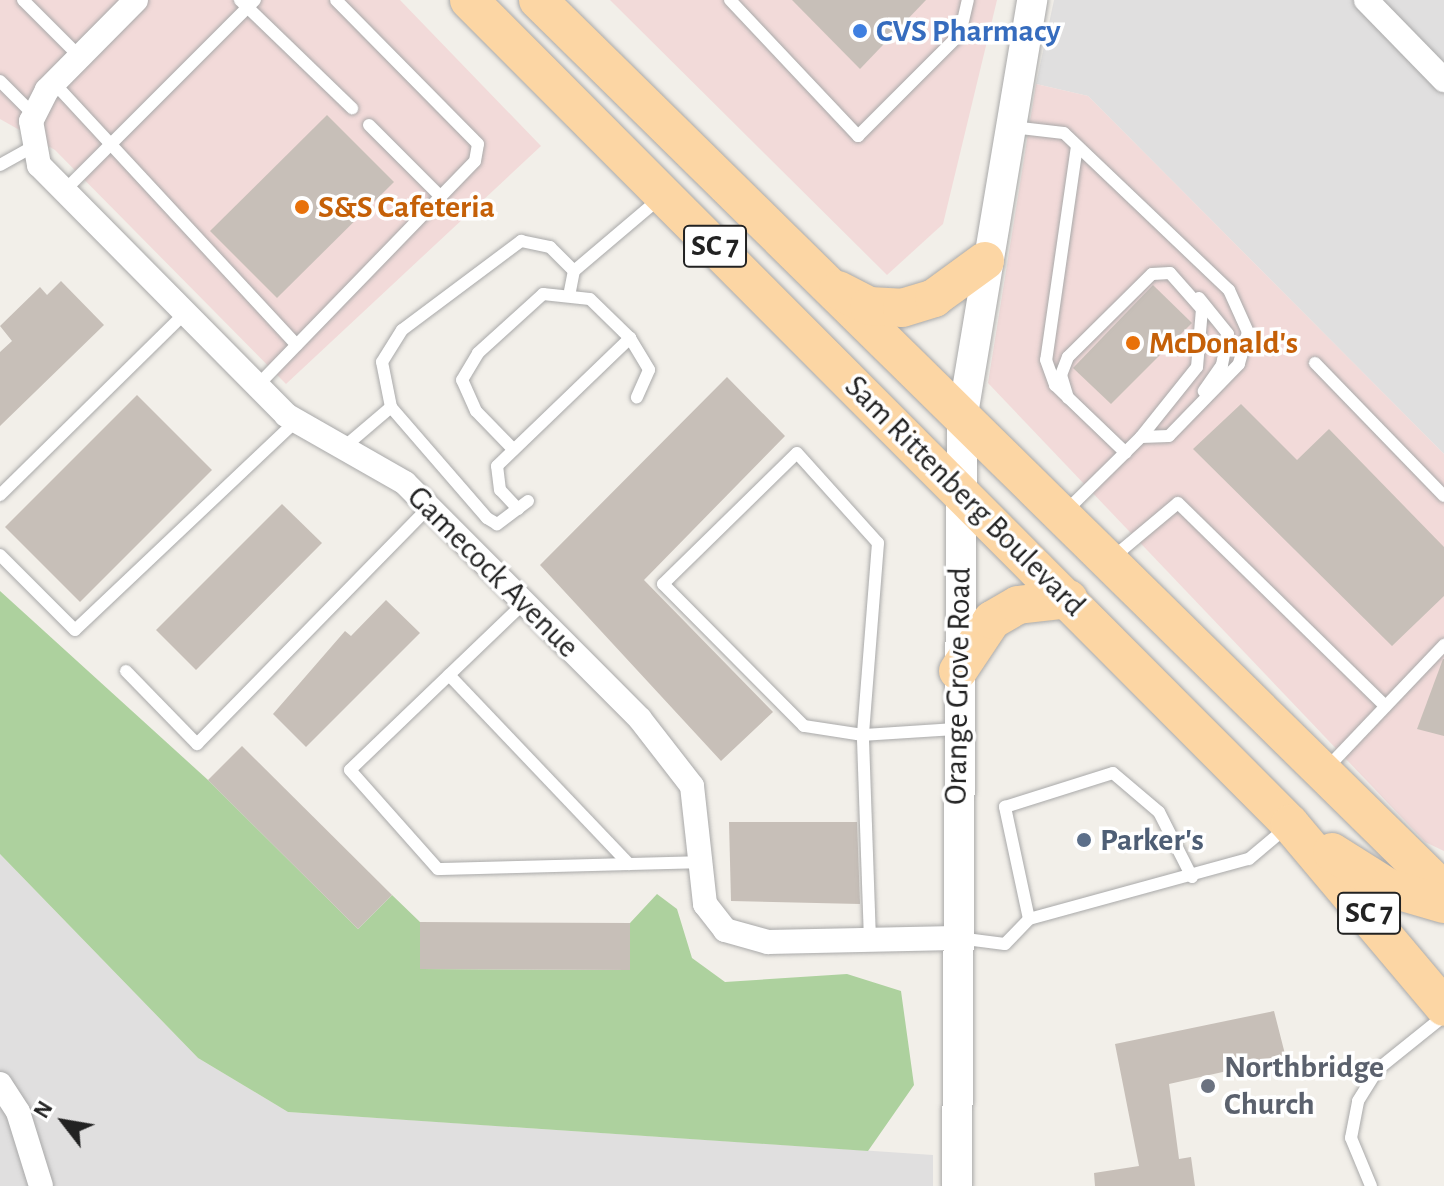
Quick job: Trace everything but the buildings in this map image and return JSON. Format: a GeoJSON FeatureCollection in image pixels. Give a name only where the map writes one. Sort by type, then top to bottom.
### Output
{"type":"FeatureCollection","features":[{"type":"Feature","properties":{"kind":"main road","name":"Sam Rittenberg Boulevard"},"geometry":{"type":"LineString","coordinates":[[469,0],[1290,824],[1444,1007]]}},
{"type":"Feature","properties":{"kind":"main road","name":"Sam Rittenberg Boulevard"},"geometry":{"type":"LineString","coordinates":[[538,0],[1058,518],[1444,891]]}},
{"type":"Feature","properties":{"kind":"main road"},"geometry":{"type":"LineString","coordinates":[[819,280],[869,306],[902,308],[934,298],[985,261]]}},
{"type":"Feature","properties":{"kind":"main road"},"geometry":{"type":"LineString","coordinates":[[958,671],[992,620],[1018,605],[1069,599]]}},
{"type":"Feature","properties":{"kind":"main road"},"geometry":{"type":"LineString","coordinates":[[1290,824],[1389,888],[1444,904]]}},
{"type":"Feature","properties":{"kind":"street"},"geometry":{"type":"LineString","coordinates":[[33,147],[34,115],[54,83],[136,0]]}},
{"type":"Feature","properties":{"kind":"street","name":"Orange Grove Road"},"geometry":{"type":"LineString","coordinates":[[957,1186],[955,938],[962,420],[985,261],[1032,0]]}},
{"type":"Feature","properties":{"kind":"street"},"geometry":{"type":"LineString","coordinates":[[1366,0],[1444,80]]}},
{"type":"Feature","properties":{"kind":"street","name":"Gamecock Avenue"},"geometry":{"type":"LineString","coordinates":[[33,147],[64,191],[257,386],[296,421],[405,483],[640,719],[692,786],[705,904],[725,930],[768,942],[955,938]]}},
{"type":"Feature","properties":{"kind":"street"},"geometry":{"type":"LineString","coordinates":[[0,1084],[18,1112],[41,1186]]}},
{"type":"Feature","properties":{"kind":"lane"},"geometry":{"type":"LineString","coordinates":[[23,0],[80,57]]}},
{"type":"Feature","properties":{"kind":"lane"},"geometry":{"type":"LineString","coordinates":[[257,386],[475,161],[478,144],[336,0]]}},
{"type":"Feature","properties":{"kind":"lane"},"geometry":{"type":"LineString","coordinates":[[730,0],[858,136],[960,34],[968,0]]}},
{"type":"Feature","properties":{"kind":"lane"},"geometry":{"type":"LineString","coordinates":[[64,191],[247,3],[352,108]]}},
{"type":"Feature","properties":{"kind":"lane"},"geometry":{"type":"LineString","coordinates":[[0,81],[34,115]]}},
{"type":"Feature","properties":{"kind":"lane"},"geometry":{"type":"LineString","coordinates":[[54,83],[297,345]]}},
{"type":"Feature","properties":{"kind":"lane"},"geometry":{"type":"LineString","coordinates":[[369,125],[441,197]]}},
{"type":"Feature","properties":{"kind":"lane"},"geometry":{"type":"LineString","coordinates":[[1009,127],[1064,133],[1244,312],[1248,332],[1239,364],[1169,436],[1141,437]]}},
{"type":"Feature","properties":{"kind":"lane"},"geometry":{"type":"LineString","coordinates":[[1077,146],[1045,349],[1048,373],[1068,398],[1126,453]]}},
{"type":"Feature","properties":{"kind":"lane"},"geometry":{"type":"LineString","coordinates":[[0,165],[33,147]]}},
{"type":"Feature","properties":{"kind":"lane"},"geometry":{"type":"LineString","coordinates":[[570,291],[574,271],[664,195]]}},
{"type":"Feature","properties":{"kind":"lane"},"geometry":{"type":"LineString","coordinates":[[574,271],[539,243],[521,241],[494,256],[402,330],[382,362],[391,407],[487,518],[497,524],[523,505],[497,481],[497,466],[511,447],[630,338]]}},
{"type":"Feature","properties":{"kind":"lane"},"geometry":{"type":"LineString","coordinates":[[1068,398],[1061,375],[1068,357],[1152,274],[1170,273],[1186,285],[1228,334],[1214,377],[1160,436]]}},
{"type":"Feature","properties":{"kind":"lane"},"geometry":{"type":"LineString","coordinates":[[1058,518],[1141,437],[1197,367],[1202,309],[1186,285]]}},
{"type":"Feature","properties":{"kind":"lane"},"geometry":{"type":"LineString","coordinates":[[511,447],[476,411],[462,380],[478,353],[543,294],[570,291],[590,299],[630,338],[649,370],[637,397]]}},
{"type":"Feature","properties":{"kind":"lane"},"geometry":{"type":"LineString","coordinates":[[0,495],[185,313]]}},
{"type":"Feature","properties":{"kind":"lane"},"geometry":{"type":"LineString","coordinates":[[1315,363],[1444,496]]}},
{"type":"Feature","properties":{"kind":"lane"},"geometry":{"type":"LineString","coordinates":[[343,448],[391,407]]}},
{"type":"Feature","properties":{"kind":"lane"},"geometry":{"type":"LineString","coordinates":[[0,555],[75,630],[296,421]]}},
{"type":"Feature","properties":{"kind":"lane"},"geometry":{"type":"LineString","coordinates":[[870,940],[863,735],[878,543],[797,453],[663,584],[804,726],[863,735],[957,729]]}},
{"type":"Feature","properties":{"kind":"lane"},"geometry":{"type":"LineString","coordinates":[[1105,564],[1178,503],[1385,706]]}},
{"type":"Feature","properties":{"kind":"lane"},"geometry":{"type":"LineString","coordinates":[[126,671],[197,744],[429,507]]}},
{"type":"Feature","properties":{"kind":"lane"},"geometry":{"type":"LineString","coordinates":[[524,603],[350,770],[438,869],[700,862]]}},
{"type":"Feature","properties":{"kind":"lane"},"geometry":{"type":"LineString","coordinates":[[1323,772],[1444,645]]}},
{"type":"Feature","properties":{"kind":"lane"},"geometry":{"type":"LineString","coordinates":[[449,675],[629,864]]}},
{"type":"Feature","properties":{"kind":"lane"},"geometry":{"type":"LineString","coordinates":[[1029,919],[1005,807],[1113,773],[1159,812],[1192,877]]}},
{"type":"Feature","properties":{"kind":"lane"},"geometry":{"type":"LineString","coordinates":[[955,938],[1005,944],[1029,919],[1249,859],[1290,824]]}},
{"type":"Feature","properties":{"kind":"lane"},"geometry":{"type":"LineString","coordinates":[[1371,1186],[1351,1138],[1358,1101],[1378,1069],[1444,1016]]}},
{"type":"Feature","properties":{"kind":"shaded area"},"geometry":{"type":"Polygon","coordinates":[[[0,0],[400,0],[541,146],[286,384],[55,150],[0,119],[0,0]]]}},
{"type":"Feature","properties":{"kind":"shaded area"},"geometry":{"type":"Polygon","coordinates":[[[610,0],[997,0],[943,224],[887,275],[610,0]]]}},
{"type":"Feature","properties":{"kind":"shaded area"},"geometry":{"type":"Polygon","coordinates":[[[1054,0],[1444,0],[1444,454],[1088,96],[1036,84],[1054,0]]]}},
{"type":"Feature","properties":{"kind":"shaded area"},"geometry":{"type":"Polygon","coordinates":[[[1036,84],[1088,96],[1444,454],[1444,851],[1425,842],[988,383],[1036,84]]]}},
{"type":"Feature","properties":{"kind":"shaded area"},"geometry":{"type":"Polygon","coordinates":[[[0,854],[198,1058],[288,1112],[933,1155],[933,1186],[0,1186],[0,854]]]}},
{"type":"Feature","properties":{"kind":"green space"},"geometry":{"type":"Polygon","coordinates":[[[0,591],[208,780],[358,929],[392,895],[420,922],[420,969],[629,970],[630,923],[657,894],[677,909],[692,958],[725,982],[847,974],[901,991],[914,1085],[868,1151],[288,1112],[198,1058],[0,854],[0,591]]]}},
{"type":"Feature","properties":{"kind":"place","name":"CVS Pharmacy"},"geometry":{"type":"Point","coordinates":[860,31]}},
{"type":"Feature","properties":{"kind":"place","name":"S&S Cafeteria"},"geometry":{"type":"Point","coordinates":[302,207]}},
{"type":"Feature","properties":{"kind":"place","name":"McDonald's"},"geometry":{"type":"Point","coordinates":[1133,343]}},
{"type":"Feature","properties":{"kind":"place","name":"Parker's"},"geometry":{"type":"Point","coordinates":[1084,840]}},
{"type":"Feature","properties":{"kind":"place","name":"Northbridge Church"},"geometry":{"type":"Point","coordinates":[1208,1086]}}]}
